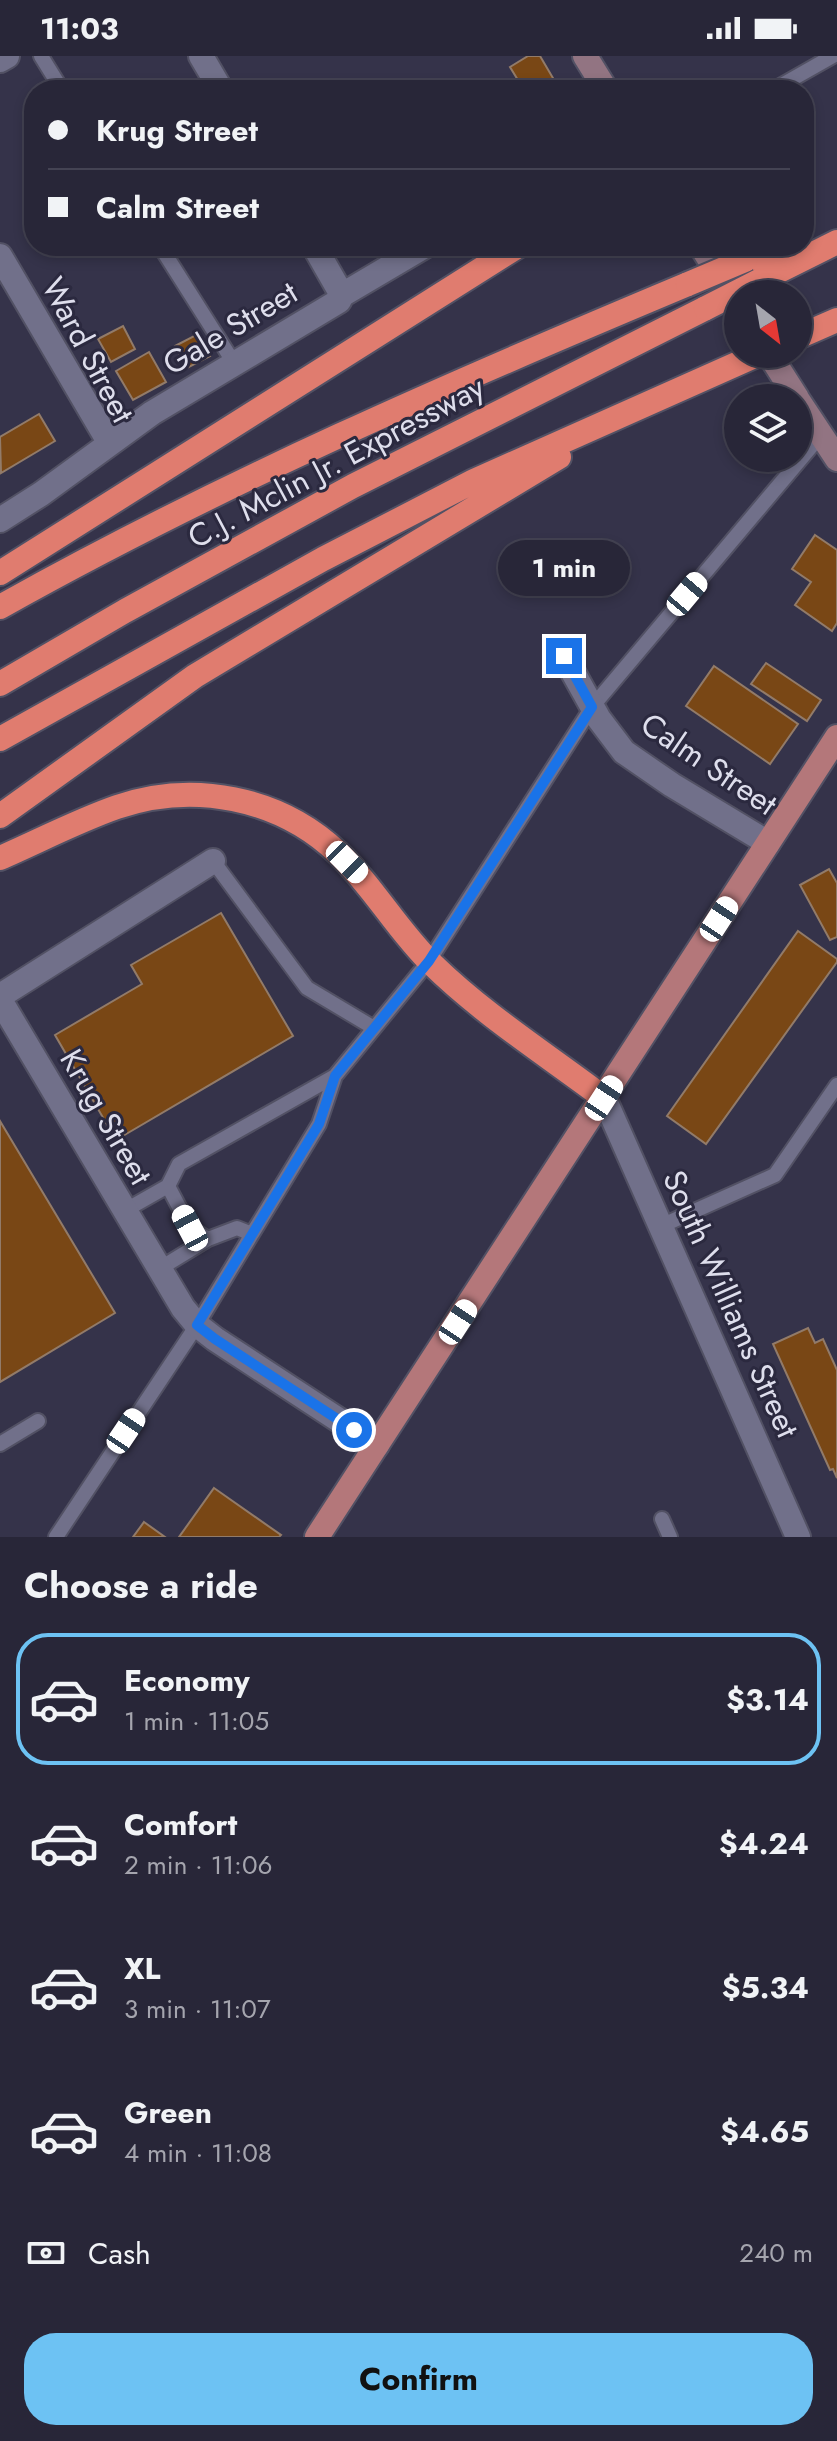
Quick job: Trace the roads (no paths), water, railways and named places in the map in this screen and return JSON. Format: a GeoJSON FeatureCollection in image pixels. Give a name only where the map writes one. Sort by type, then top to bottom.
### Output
{"type":"FeatureCollection","features":[{"type":"Feature","properties":{"kind":"highway"},"geometry":{"type":"LineString","coordinates":[[814,240],[837,233]]}},
{"type":"Feature","properties":{"kind":"highway","name":"C.J. Mclin Jr. Expressway"},"geometry":{"type":"LineString","coordinates":[[814,254],[837,242]]}},
{"type":"Feature","properties":{"kind":"highway"},"geometry":{"type":"LineString","coordinates":[[0,573],[502,256]]}},
{"type":"Feature","properties":{"kind":"highway"},"geometry":{"type":"LineString","coordinates":[[0,607],[71,567],[266,469],[478,372],[759,256]]}},
{"type":"Feature","properties":{"kind":"highway","name":"C.J. Mclin Jr. Expressway"},"geometry":{"type":"LineString","coordinates":[[0,684],[125,611],[353,486],[809,256]]}},
{"type":"Feature","properties":{"kind":"highway"},"geometry":{"type":"LineString","coordinates":[[812,331],[837,320]]}},
{"type":"Feature","properties":{"kind":"highway"},"geometry":{"type":"LineString","coordinates":[[0,739],[337,551],[474,481],[727,368]]}},
{"type":"Feature","properties":{"kind":"highway"},"geometry":{"type":"LineString","coordinates":[[0,816],[195,676],[643,405]]}},
{"type":"Feature","properties":{"kind":"highway"},"geometry":{"type":"LineString","coordinates":[[0,858],[120,806],[165,796],[229,798],[260,805],[299,824],[335,850],[429,961],[465,994],[604,1098]]}},
{"type":"Feature","properties":{"kind":"main road"},"geometry":{"type":"LineString","coordinates":[[317,1537],[837,737]]}},
{"type":"Feature","properties":{"kind":"street"},"geometry":{"type":"LineString","coordinates":[[0,60],[7,56]]}},
{"type":"Feature","properties":{"kind":"street"},"geometry":{"type":"LineString","coordinates":[[201,56],[215,80]]}},
{"type":"Feature","properties":{"kind":"street"},"geometry":{"type":"LineString","coordinates":[[585,56],[600,80]]}},
{"type":"Feature","properties":{"kind":"street","name":"Ward Street"},"geometry":{"type":"LineString","coordinates":[[0,256],[109,442],[41,494],[0,520]]}},
{"type":"Feature","properties":{"kind":"street"},"geometry":{"type":"LineString","coordinates":[[320,256],[342,295]]}},
{"type":"Feature","properties":{"kind":"street","name":"Gale Street"},"geometry":{"type":"LineString","coordinates":[[109,442],[408,256]]}},
{"type":"Feature","properties":{"kind":"street"},"geometry":{"type":"LineString","coordinates":[[707,256],[724,282]]}},
{"type":"Feature","properties":{"kind":"street"},"geometry":{"type":"LineString","coordinates":[[812,421],[837,459]]}},
{"type":"Feature","properties":{"kind":"street","name":"Calm Street"},"geometry":{"type":"LineString","coordinates":[[564,656],[592,707],[624,752],[768,843]]}},
{"type":"Feature","properties":{"kind":"street"},"geometry":{"type":"LineString","coordinates":[[0,998],[213,861]]}},
{"type":"Feature","properties":{"kind":"street","name":"Krug Street"},"geometry":{"type":"LineString","coordinates":[[0,998],[124,1211],[183,1308],[197,1325],[377,1445]]}},
{"type":"Feature","properties":{"kind":"street","name":"South Williams Street"},"geometry":{"type":"LineString","coordinates":[[604,1098],[798,1537]]}},
{"type":"Feature","properties":{"kind":"lane"},"geometry":{"type":"LineString","coordinates":[[41,56],[56,80]]}},
{"type":"Feature","properties":{"kind":"lane"},"geometry":{"type":"LineString","coordinates":[[791,80],[833,56]]}},
{"type":"Feature","properties":{"kind":"lane"},"geometry":{"type":"LineString","coordinates":[[166,256],[234,363]]}},
{"type":"Feature","properties":{"kind":"lane"},"geometry":{"type":"LineString","coordinates":[[56,1537],[197,1325],[319,1124],[335,1076],[429,961],[592,707],[821,435]]}},
{"type":"Feature","properties":{"kind":"lane"},"geometry":{"type":"LineString","coordinates":[[213,861],[307,988],[374,1028]]}},
{"type":"Feature","properties":{"kind":"lane"},"geometry":{"type":"LineString","coordinates":[[124,1211],[168,1186],[179,1164],[335,1076]]}},
{"type":"Feature","properties":{"kind":"lane"},"geometry":{"type":"LineString","coordinates":[[661,1226],[775,1175],[837,1085]]}},
{"type":"Feature","properties":{"kind":"lane"},"geometry":{"type":"LineString","coordinates":[[168,1186],[190,1228],[208,1239]]}},
{"type":"Feature","properties":{"kind":"lane"},"geometry":{"type":"LineString","coordinates":[[159,1269],[208,1239],[237,1228],[252,1234]]}},
{"type":"Feature","properties":{"kind":"lane"},"geometry":{"type":"LineString","coordinates":[[0,1444],[38,1421]]}},
{"type":"Feature","properties":{"kind":"lane"},"geometry":{"type":"LineString","coordinates":[[662,1519],[670,1537]]}}]}
